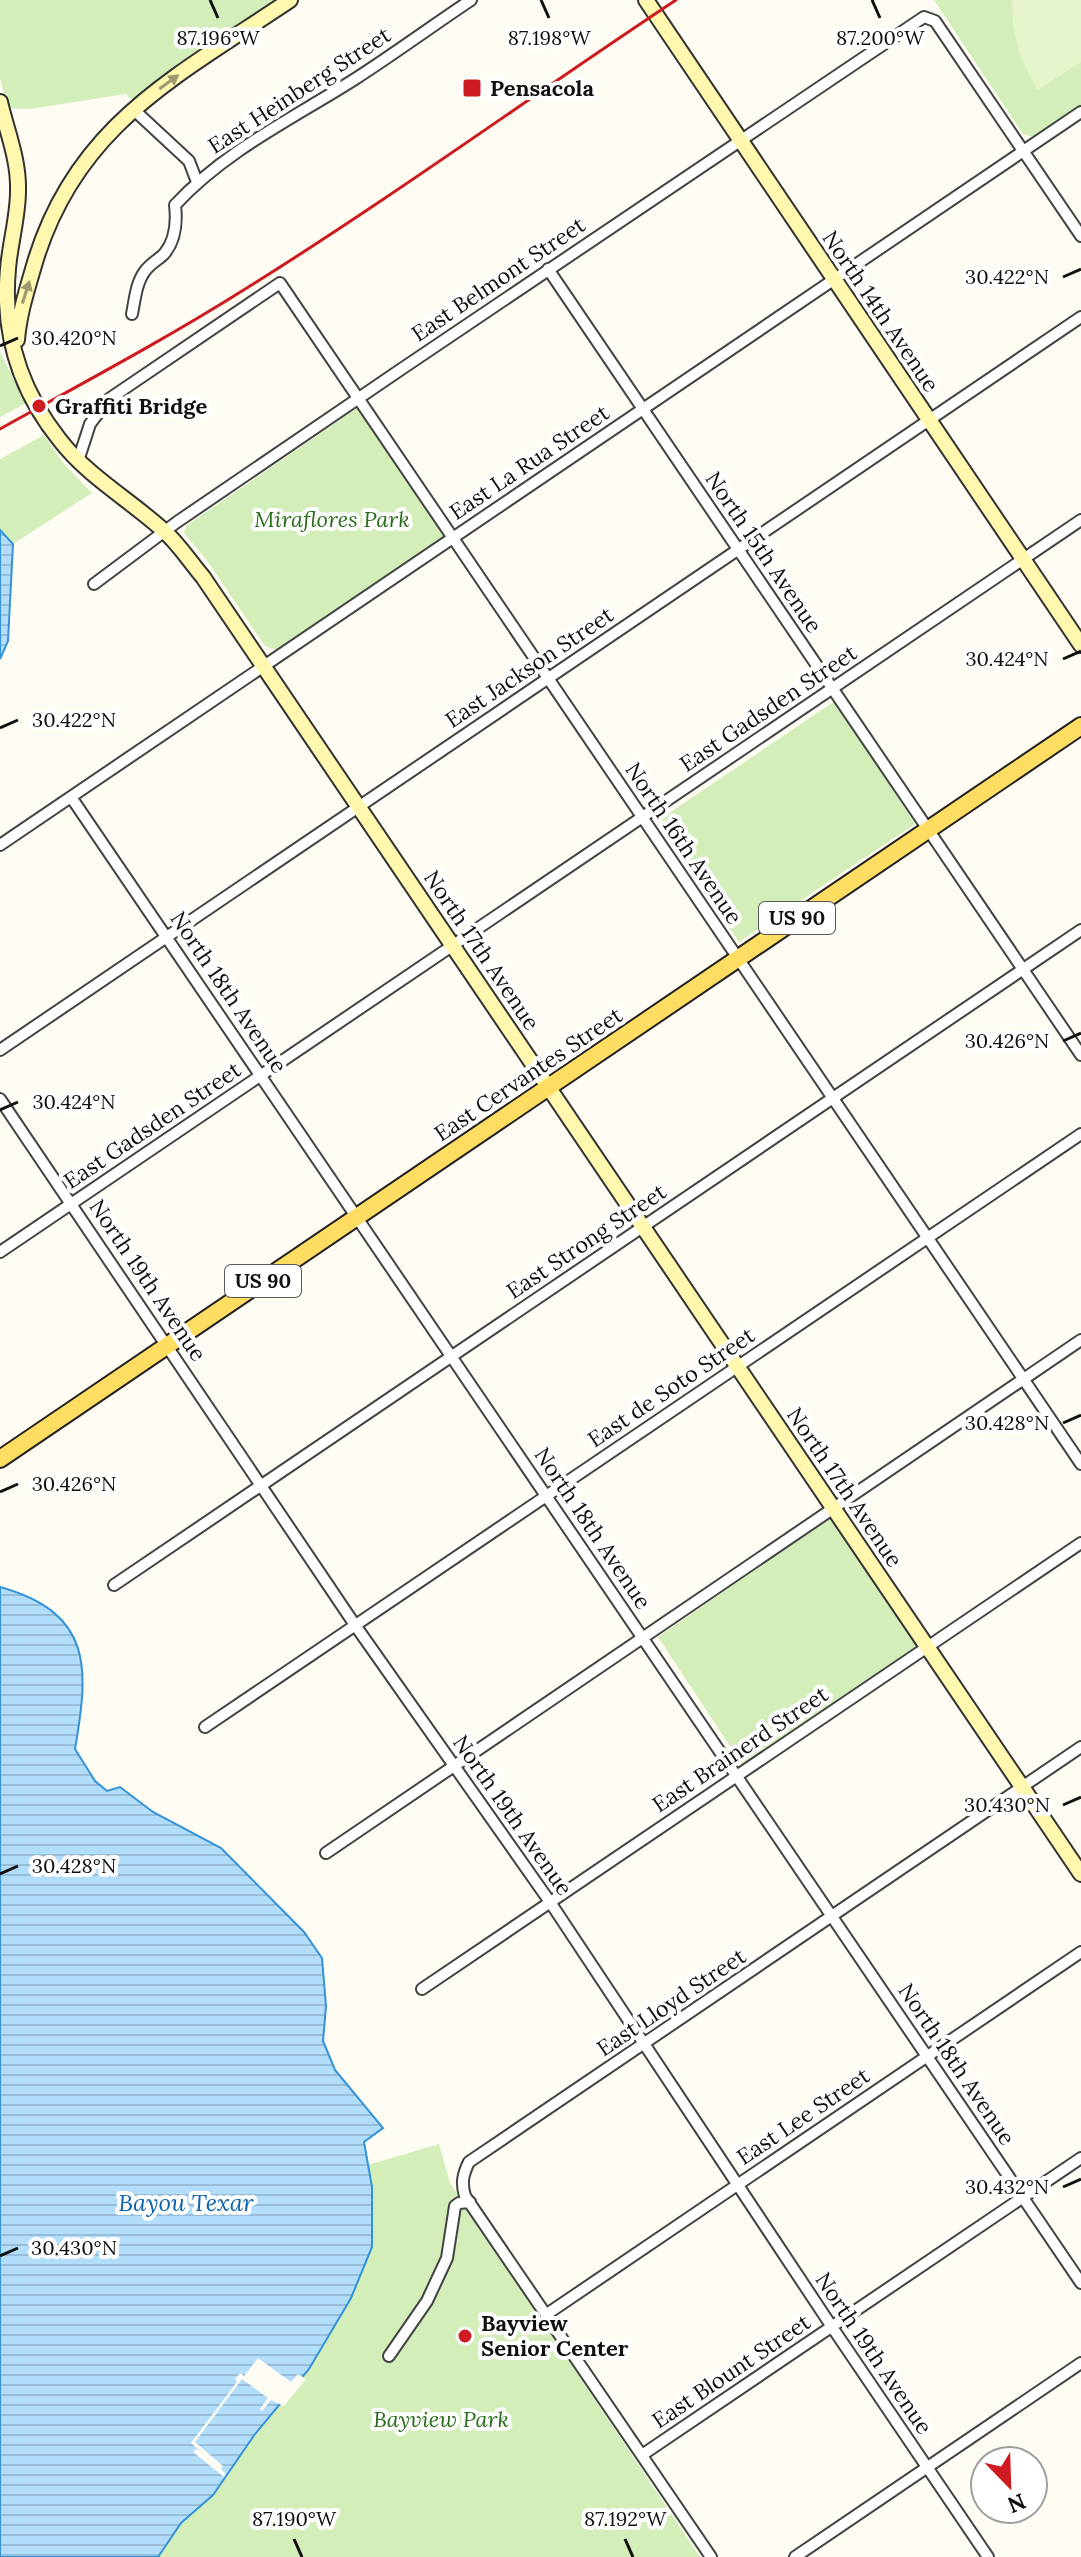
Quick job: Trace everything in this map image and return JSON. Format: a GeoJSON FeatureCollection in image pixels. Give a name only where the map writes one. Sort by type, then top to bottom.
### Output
{"type":"FeatureCollection","features":[{"type":"Feature","properties":{"kind":"main road","name":"East Cervantes Street"},"geometry":{"type":"LineString","coordinates":[[0,1459],[1081,726]]}},
{"type":"Feature","properties":{"kind":"street"},"geometry":{"type":"LineString","coordinates":[[17,369],[22,306],[51,217],[86,158],[133,109],[290,0]]}},
{"type":"Feature","properties":{"kind":"street","name":"East Heinberg Street"},"geometry":{"type":"LineString","coordinates":[[132,314],[137,286],[145,270],[164,254],[171,242],[177,222],[175,205],[197,182],[249,143],[355,79],[471,0]]}},
{"type":"Feature","properties":{"kind":"street","name":"North 14th Avenue"},"geometry":{"type":"LineString","coordinates":[[646,0],[1081,645]]}},
{"type":"Feature","properties":{"kind":"street","name":"East Belmont Street"},"geometry":{"type":"LineString","coordinates":[[94,584],[164,531],[918,19],[935,21],[1023,151]]}},
{"type":"Feature","properties":{"kind":"street","name":"North 17th Avenue"},"geometry":{"type":"LineString","coordinates":[[1,109],[18,173],[17,212],[7,288],[10,333],[17,369],[32,400],[60,441],[89,474],[164,531],[203,577],[1081,1874]]}},
{"type":"Feature","properties":{"kind":"street"},"geometry":{"type":"LineString","coordinates":[[133,109],[189,161],[197,182]]}},
{"type":"Feature","properties":{"kind":"street","name":"East La Rua Street"},"geometry":{"type":"LineString","coordinates":[[0,845],[1081,112]]}},
{"type":"Feature","properties":{"kind":"street"},"geometry":{"type":"LineString","coordinates":[[1023,151],[1081,236]]}},
{"type":"Feature","properties":{"kind":"street","name":"North 15th Avenue"},"geometry":{"type":"LineString","coordinates":[[548,269],[1081,1055]]}},
{"type":"Feature","properties":{"kind":"street","name":"North 16th Avenue"},"geometry":{"type":"LineString","coordinates":[[78,461],[90,424],[109,399],[280,283],[1081,1464]]}},
{"type":"Feature","properties":{"kind":"street","name":"East Jackson Street"},"geometry":{"type":"LineString","coordinates":[[0,1050],[1081,317]]}},
{"type":"Feature","properties":{"kind":"street","name":"East Gadsden Street"},"geometry":{"type":"LineString","coordinates":[[0,1252],[1081,520]]}},
{"type":"Feature","properties":{"kind":"street","name":"North 18th Avenue"},"geometry":{"type":"LineString","coordinates":[[71,797],[1081,2283]]}},
{"type":"Feature","properties":{"kind":"street","name":"East Strong Street"},"geometry":{"type":"LineString","coordinates":[[114,1585],[1081,930]]}},
{"type":"Feature","properties":{"kind":"street","name":"North 19th Avenue"},"geometry":{"type":"LineString","coordinates":[[0,1099],[355,1625],[550,1902],[988,2557]]}},
{"type":"Feature","properties":{"kind":"street","name":"East de Soto Street"},"geometry":{"type":"LineString","coordinates":[[205,1727],[1081,1134]]}},
{"type":"Feature","properties":{"kind":"street"},"geometry":{"type":"LineString","coordinates":[[326,1853],[1081,1340]]}},
{"type":"Feature","properties":{"kind":"street","name":"East Brainerd Street"},"geometry":{"type":"LineString","coordinates":[[422,1989],[1081,1543]]}},
{"type":"Feature","properties":{"kind":"street","name":"East Lloyd Street"},"geometry":{"type":"LineString","coordinates":[[470,2202],[463,2187],[469,2162],[1081,1747]]}},
{"type":"Feature","properties":{"kind":"street","name":"East Lee Street"},"geometry":{"type":"LineString","coordinates":[[547,2314],[1081,1952]]}},
{"type":"Feature","properties":{"kind":"street","name":"East Blount Street"},"geometry":{"type":"LineString","coordinates":[[642,2455],[1081,2158]]}},
{"type":"Feature","properties":{"kind":"street"},"geometry":{"type":"LineString","coordinates":[[389,2356],[427,2301],[447,2258],[455,2206],[470,2202],[711,2557]]}},
{"type":"Feature","properties":{"kind":"street"},"geometry":{"type":"LineString","coordinates":[[795,2557],[1081,2363]]}},
{"type":"Feature","properties":{"kind":"green space"},"geometry":{"type":"Polygon","coordinates":[[[0,0],[279,0],[133,101],[126,94],[30,109],[7,108],[0,78],[0,0]]]}},
{"type":"Feature","properties":{"kind":"green space"},"geometry":{"type":"Polygon","coordinates":[[[934,0],[1081,0],[1081,105],[1034,137],[1023,134],[934,0]]]}},
{"type":"Feature","properties":{"kind":"green space"},"geometry":{"type":"Polygon","coordinates":[[[1012,0],[1081,0],[1081,62],[1038,90],[1018,47],[1012,0]]]}},
{"type":"Feature","properties":{"kind":"green space"},"geometry":{"type":"Polygon","coordinates":[[[0,352],[26,403],[0,417],[0,352]]]}},
{"type":"Feature","properties":{"kind":"green space","name":"Miraflores Park"},"geometry":{"type":"Polygon","coordinates":[[[360,406],[445,535],[276,650],[265,646],[206,559],[184,533],[186,526],[360,406]]]}},
{"type":"Feature","properties":{"kind":"green space"},"geometry":{"type":"Polygon","coordinates":[[[44,435],[64,464],[92,493],[13,544],[0,530],[0,459],[44,435]]]}},
{"type":"Feature","properties":{"kind":"green space"},"geometry":{"type":"Polygon","coordinates":[[[835,701],[915,824],[739,942],[659,820],[835,701]]]}},
{"type":"Feature","properties":{"kind":"green space"},"geometry":{"type":"Polygon","coordinates":[[[833,1516],[920,1646],[743,1766],[658,1637],[833,1516]]]}},
{"type":"Feature","properties":{"kind":"green space","name":"Bayview Park"},"geometry":{"type":"Polygon","coordinates":[[[439,2144],[450,2183],[700,2557],[158,2557],[181,2523],[213,2495],[255,2434],[372,2187],[368,2165],[439,2144]]]}},
{"type":"Feature","properties":{"kind":"water"},"geometry":{"type":"Polygon","coordinates":[[[0,530],[13,544],[8,641],[0,659],[0,530]]]}},
{"type":"Feature","properties":{"kind":"water","name":"Bayou Texar"},"geometry":{"type":"Polygon","coordinates":[[[0,1587],[30,1598],[53,1612],[68,1628],[78,1647],[82,1693],[75,1749],[95,1781],[107,1791],[120,1787],[153,1812],[221,1848],[304,1932],[322,1958],[326,2006],[323,2041],[335,2070],[383,2128],[364,2142],[372,2187],[372,2247],[351,2298],[309,2369],[255,2434],[213,2495],[181,2523],[158,2557],[0,2557],[0,1587]]]}},
{"type":"Feature","properties":{"kind":"pier"},"geometry":{"type":"Polygon","coordinates":[[[258,2358],[291,2382],[298,2374],[306,2379],[284,2406],[271,2400],[262,2411],[260,2409],[268,2398],[242,2379],[195,2442],[223,2466],[224,2477],[193,2452],[196,2449],[202,2452],[191,2443],[237,2382],[235,2379],[240,2373],[244,2376],[258,2358]]]}},
{"type":"Feature","properties":{"kind":"railway"},"geometry":{"type":"LineString","coordinates":[[0,429],[242,291],[406,184],[676,0]]}},
{"type":"Feature","properties":{"kind":"place","name":"Pensacola"},"geometry":{"type":"Point","coordinates":[472,88]}},
{"type":"Feature","properties":{"kind":"place","name":"Graffiti Bridge"},"geometry":{"type":"Point","coordinates":[39,406]}},
{"type":"Feature","properties":{"kind":"place","name":"Bayview Senior Center"},"geometry":{"type":"Point","coordinates":[465,2336]}}]}
